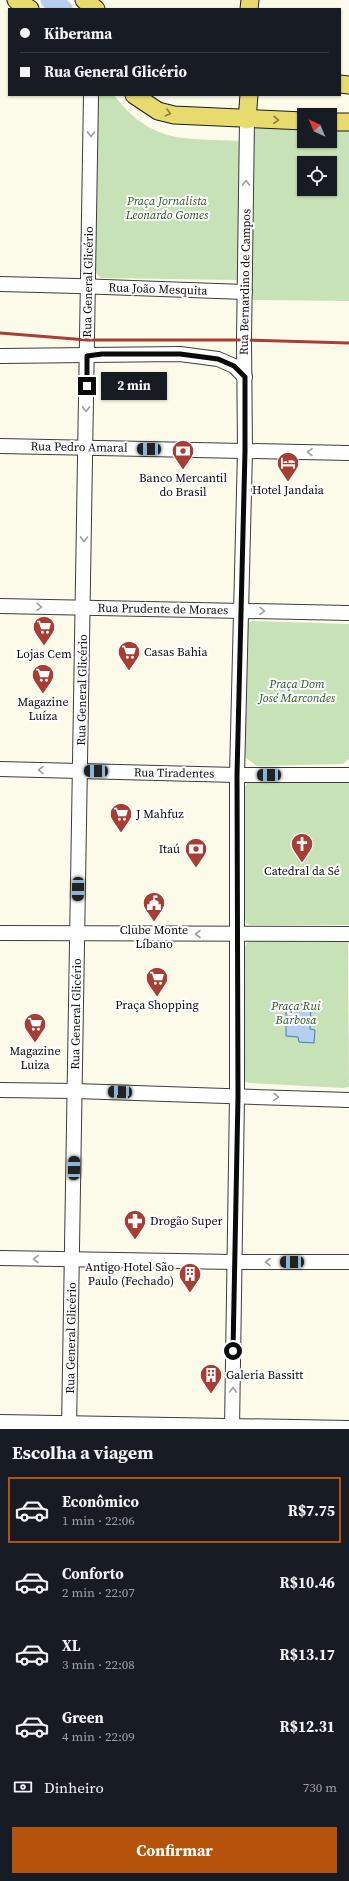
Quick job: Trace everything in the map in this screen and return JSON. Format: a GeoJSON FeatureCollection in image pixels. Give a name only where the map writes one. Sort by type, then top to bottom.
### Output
{"type":"FeatureCollection","features":[{"type":"Feature","properties":{"kind":"main road"},"geometry":{"type":"LineString","coordinates":[[16,0],[28,8]]}},
{"type":"Feature","properties":{"kind":"main road"},"geometry":{"type":"LineString","coordinates":[[136,96],[158,111],[174,115],[248,109],[297,120]]}},
{"type":"Feature","properties":{"kind":"main road"},"geometry":{"type":"LineString","coordinates":[[337,122],[349,122]]}},
{"type":"Feature","properties":{"kind":"street","name":"Rua General Glicério"},"geometry":{"type":"LineString","coordinates":[[69,1426],[86,448],[87,356],[83,286],[91,96]]}},
{"type":"Feature","properties":{"kind":"street","name":"Rua Bernardino de Campos"},"geometry":{"type":"LineString","coordinates":[[232,1428],[238,1096],[237,775],[245,451],[244,292],[248,109]]}},
{"type":"Feature","properties":{"kind":"street","name":"Rua João Mesquita"},"geometry":{"type":"LineString","coordinates":[[0,284],[244,292]]}},
{"type":"Feature","properties":{"kind":"street"},"geometry":{"type":"LineString","coordinates":[[0,356],[180,354],[218,359],[234,366],[245,377]]}},
{"type":"Feature","properties":{"kind":"street","name":"Rua Pedro Amaral"},"geometry":{"type":"LineString","coordinates":[[3,445],[349,453]]}},
{"type":"Feature","properties":{"kind":"street","name":"Rua Prudente de Moraes"},"geometry":{"type":"LineString","coordinates":[[0,606],[349,613]]}},
{"type":"Feature","properties":{"kind":"street","name":"Rua Tiradentes"},"geometry":{"type":"LineString","coordinates":[[0,768],[237,775],[349,775]]}},
{"type":"Feature","properties":{"kind":"street"},"geometry":{"type":"LineString","coordinates":[[0,933],[349,934]]}},
{"type":"Feature","properties":{"kind":"street"},"geometry":{"type":"LineString","coordinates":[[0,1090],[349,1100]]}},
{"type":"Feature","properties":{"kind":"street"},"geometry":{"type":"LineString","coordinates":[[0,1258],[234,1262],[349,1262]]}},
{"type":"Feature","properties":{"kind":"street"},"geometry":{"type":"LineString","coordinates":[[0,1422],[69,1426],[349,1428]]}},
{"type":"Feature","properties":{"kind":"green space","name":"Praça Jornalista Leonardo Gomes"},"geometry":{"type":"Polygon","coordinates":[[[97,96],[115,96],[128,111],[142,123],[156,131],[171,136],[203,140],[241,141],[237,280],[101,278],[95,272],[97,96]]]}},
{"type":"Feature","properties":{"kind":"green space"},"geometry":{"type":"Polygon","coordinates":[[[252,125],[297,126],[297,148],[337,148],[337,127],[349,128],[349,301],[251,300],[252,125]]]}},
{"type":"Feature","properties":{"kind":"green space","name":"Praça Dom José Marcondes"},"geometry":{"type":"Polygon","coordinates":[[[252,621],[349,624],[349,759],[343,764],[257,766],[246,758],[244,752],[246,625],[252,621]]]}},
{"type":"Feature","properties":{"kind":"green space","name":"Catedral da Sé"},"geometry":{"type":"Polygon","coordinates":[[[349,779],[349,925],[250,925],[246,923],[244,914],[244,789],[248,782],[349,779]]]}},
{"type":"Feature","properties":{"kind":"green space","name":"Praça Rui Barbosa"},"geometry":{"type":"Polygon","coordinates":[[[345,940],[348,942],[349,1087],[343,1088],[249,1083],[243,1081],[244,948],[248,941],[345,940]]]}},
{"type":"Feature","properties":{"kind":"water"},"geometry":{"type":"Polygon","coordinates":[[[286,1004],[311,1005],[310,1029],[315,1030],[314,1043],[299,1042],[298,1037],[286,1036],[286,1004]]]}},
{"type":"Feature","properties":{"kind":"waterway"},"geometry":{"type":"LineString","coordinates":[[50,0],[62,8]]}},
{"type":"Feature","properties":{"kind":"railway"},"geometry":{"type":"LineString","coordinates":[[0,333],[87,340],[244,340],[349,343]]}},
{"type":"Feature","properties":{"kind":"place","name":"Banco Mercantil do Brasil"},"geometry":{"type":"Point","coordinates":[183,470]}},
{"type":"Feature","properties":{"kind":"place","name":"Hotel Jandaia"},"geometry":{"type":"Point","coordinates":[288,482]}},
{"type":"Feature","properties":{"kind":"place","name":"Lojas Cem"},"geometry":{"type":"Point","coordinates":[44,646]}},
{"type":"Feature","properties":{"kind":"place","name":"Casas Bahia"},"geometry":{"type":"Point","coordinates":[129,672]}},
{"type":"Feature","properties":{"kind":"place","name":"Magazine Luíza"},"geometry":{"type":"Point","coordinates":[43,694]}},
{"type":"Feature","properties":{"kind":"place","name":"J Mahfuz"},"geometry":{"type":"Point","coordinates":[121,834]}},
{"type":"Feature","properties":{"kind":"place","name":"Catedral da Sé"},"geometry":{"type":"Point","coordinates":[302,864]}},
{"type":"Feature","properties":{"kind":"place","name":"Itaú"},"geometry":{"type":"Point","coordinates":[196,868]}},
{"type":"Feature","properties":{"kind":"place","name":"Clube Monte Líbano"},"geometry":{"type":"Point","coordinates":[154,922]}},
{"type":"Feature","properties":{"kind":"place","name":"Praça Shopping"},"geometry":{"type":"Point","coordinates":[157,998]}},
{"type":"Feature","properties":{"kind":"place","name":"Magazine Luiza"},"geometry":{"type":"Point","coordinates":[35,1044]}},
{"type":"Feature","properties":{"kind":"place","name":"Drogão Super"},"geometry":{"type":"Point","coordinates":[135,1240]}},
{"type":"Feature","properties":{"kind":"place","name":"Antigo Hotel São Paulo (Fechado)"},"geometry":{"type":"Point","coordinates":[190,1294]}},
{"type":"Feature","properties":{"kind":"place","name":"Galeria Bassitt"},"geometry":{"type":"Point","coordinates":[211,1394]}},
{"type":"Feature","properties":{"kind":"route"},"geometry":{"type":"LineString","coordinates":[[87,386],[87,356],[102,354],[180,354],[218,359],[234,366],[245,377],[242,611],[237,775],[238,1096],[233,1351]]}}]}
